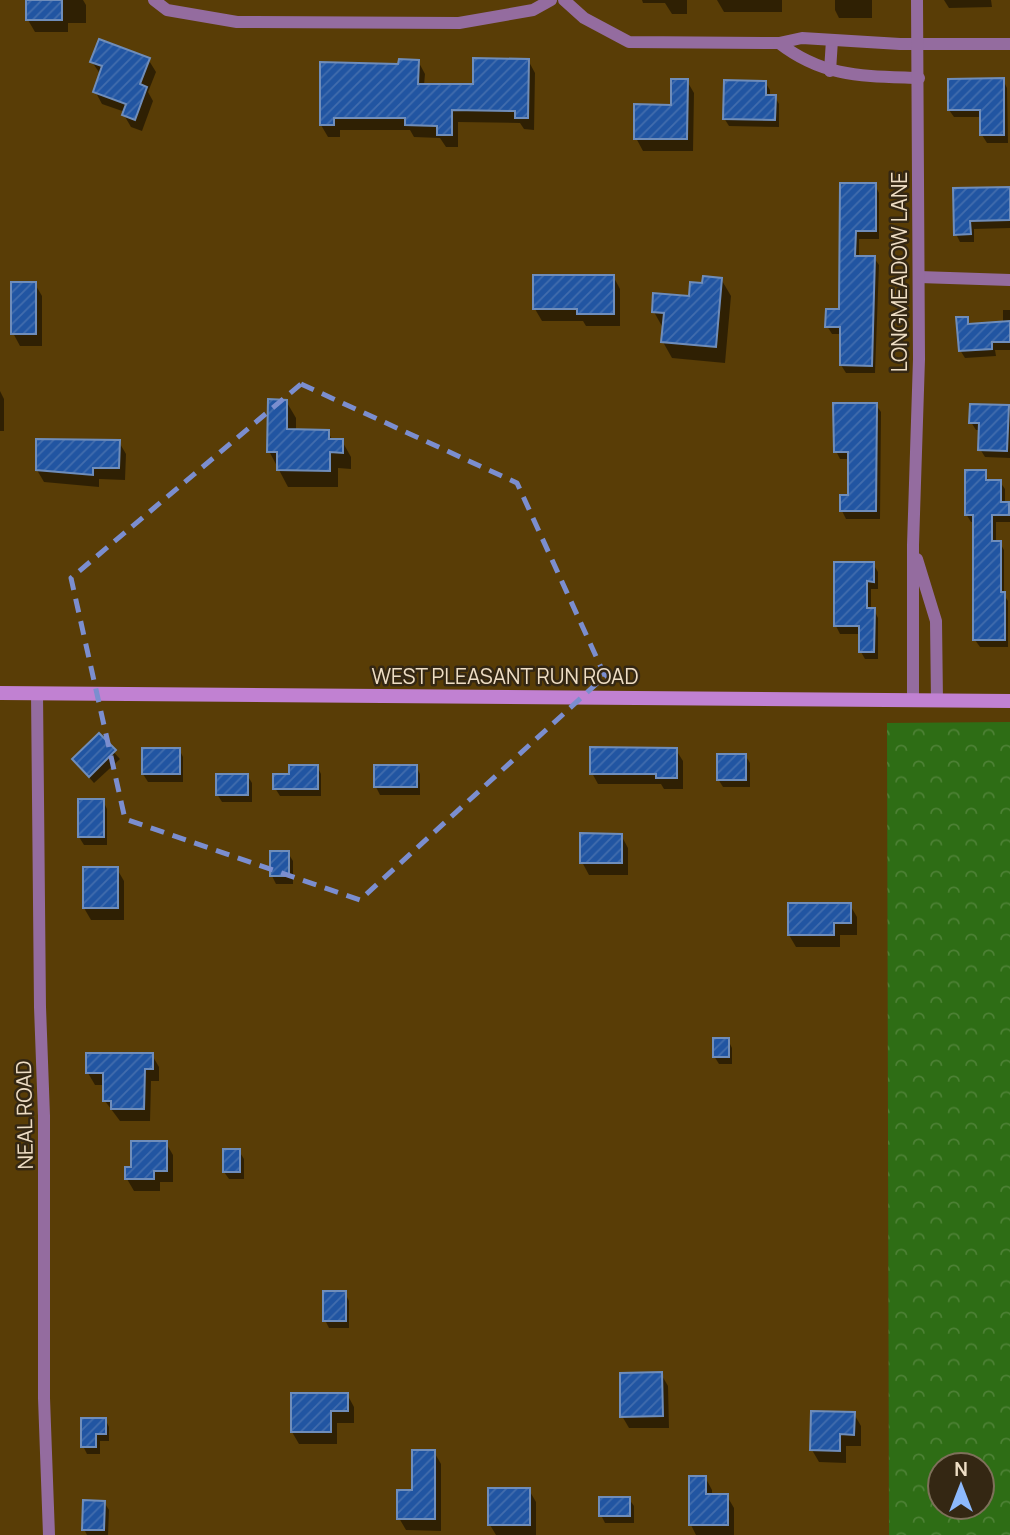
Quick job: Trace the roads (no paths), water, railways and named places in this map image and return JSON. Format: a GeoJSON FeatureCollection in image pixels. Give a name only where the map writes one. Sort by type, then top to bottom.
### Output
{"type":"FeatureCollection","features":[{"type":"Feature","properties":{"kind":"main road","name":"WEST PLEASANT RUN ROAD"},"geometry":{"type":"LineString","coordinates":[[0,693],[1010,701]]}},
{"type":"Feature","properties":{"kind":"street"},"geometry":{"type":"LineString","coordinates":[[154,0],[167,10],[237,22],[459,23],[533,10],[551,0]]}},
{"type":"Feature","properties":{"kind":"street"},"geometry":{"type":"LineString","coordinates":[[564,0],[584,18],[629,42],[779,43],[802,38],[918,44],[1010,44]]}},
{"type":"Feature","properties":{"kind":"street","name":"LONGMEADOW LANE"},"geometry":{"type":"LineString","coordinates":[[914,701],[913,545],[919,359],[917,0]]}},
{"type":"Feature","properties":{"kind":"street"},"geometry":{"type":"LineString","coordinates":[[830,71],[832,40]]}},
{"type":"Feature","properties":{"kind":"street"},"geometry":{"type":"LineString","coordinates":[[779,43],[797,57],[830,71],[852,76],[919,78]]}},
{"type":"Feature","properties":{"kind":"street"},"geometry":{"type":"LineString","coordinates":[[919,277],[1010,280]]}},
{"type":"Feature","properties":{"kind":"street","name":"LONGMEADOW LANE"},"geometry":{"type":"LineString","coordinates":[[913,545],[936,621],[937,701]]}},
{"type":"Feature","properties":{"kind":"street","name":"NEAL ROAD"},"geometry":{"type":"LineString","coordinates":[[37,693],[45,1211],[44,1398],[49,1535]]}}]}
